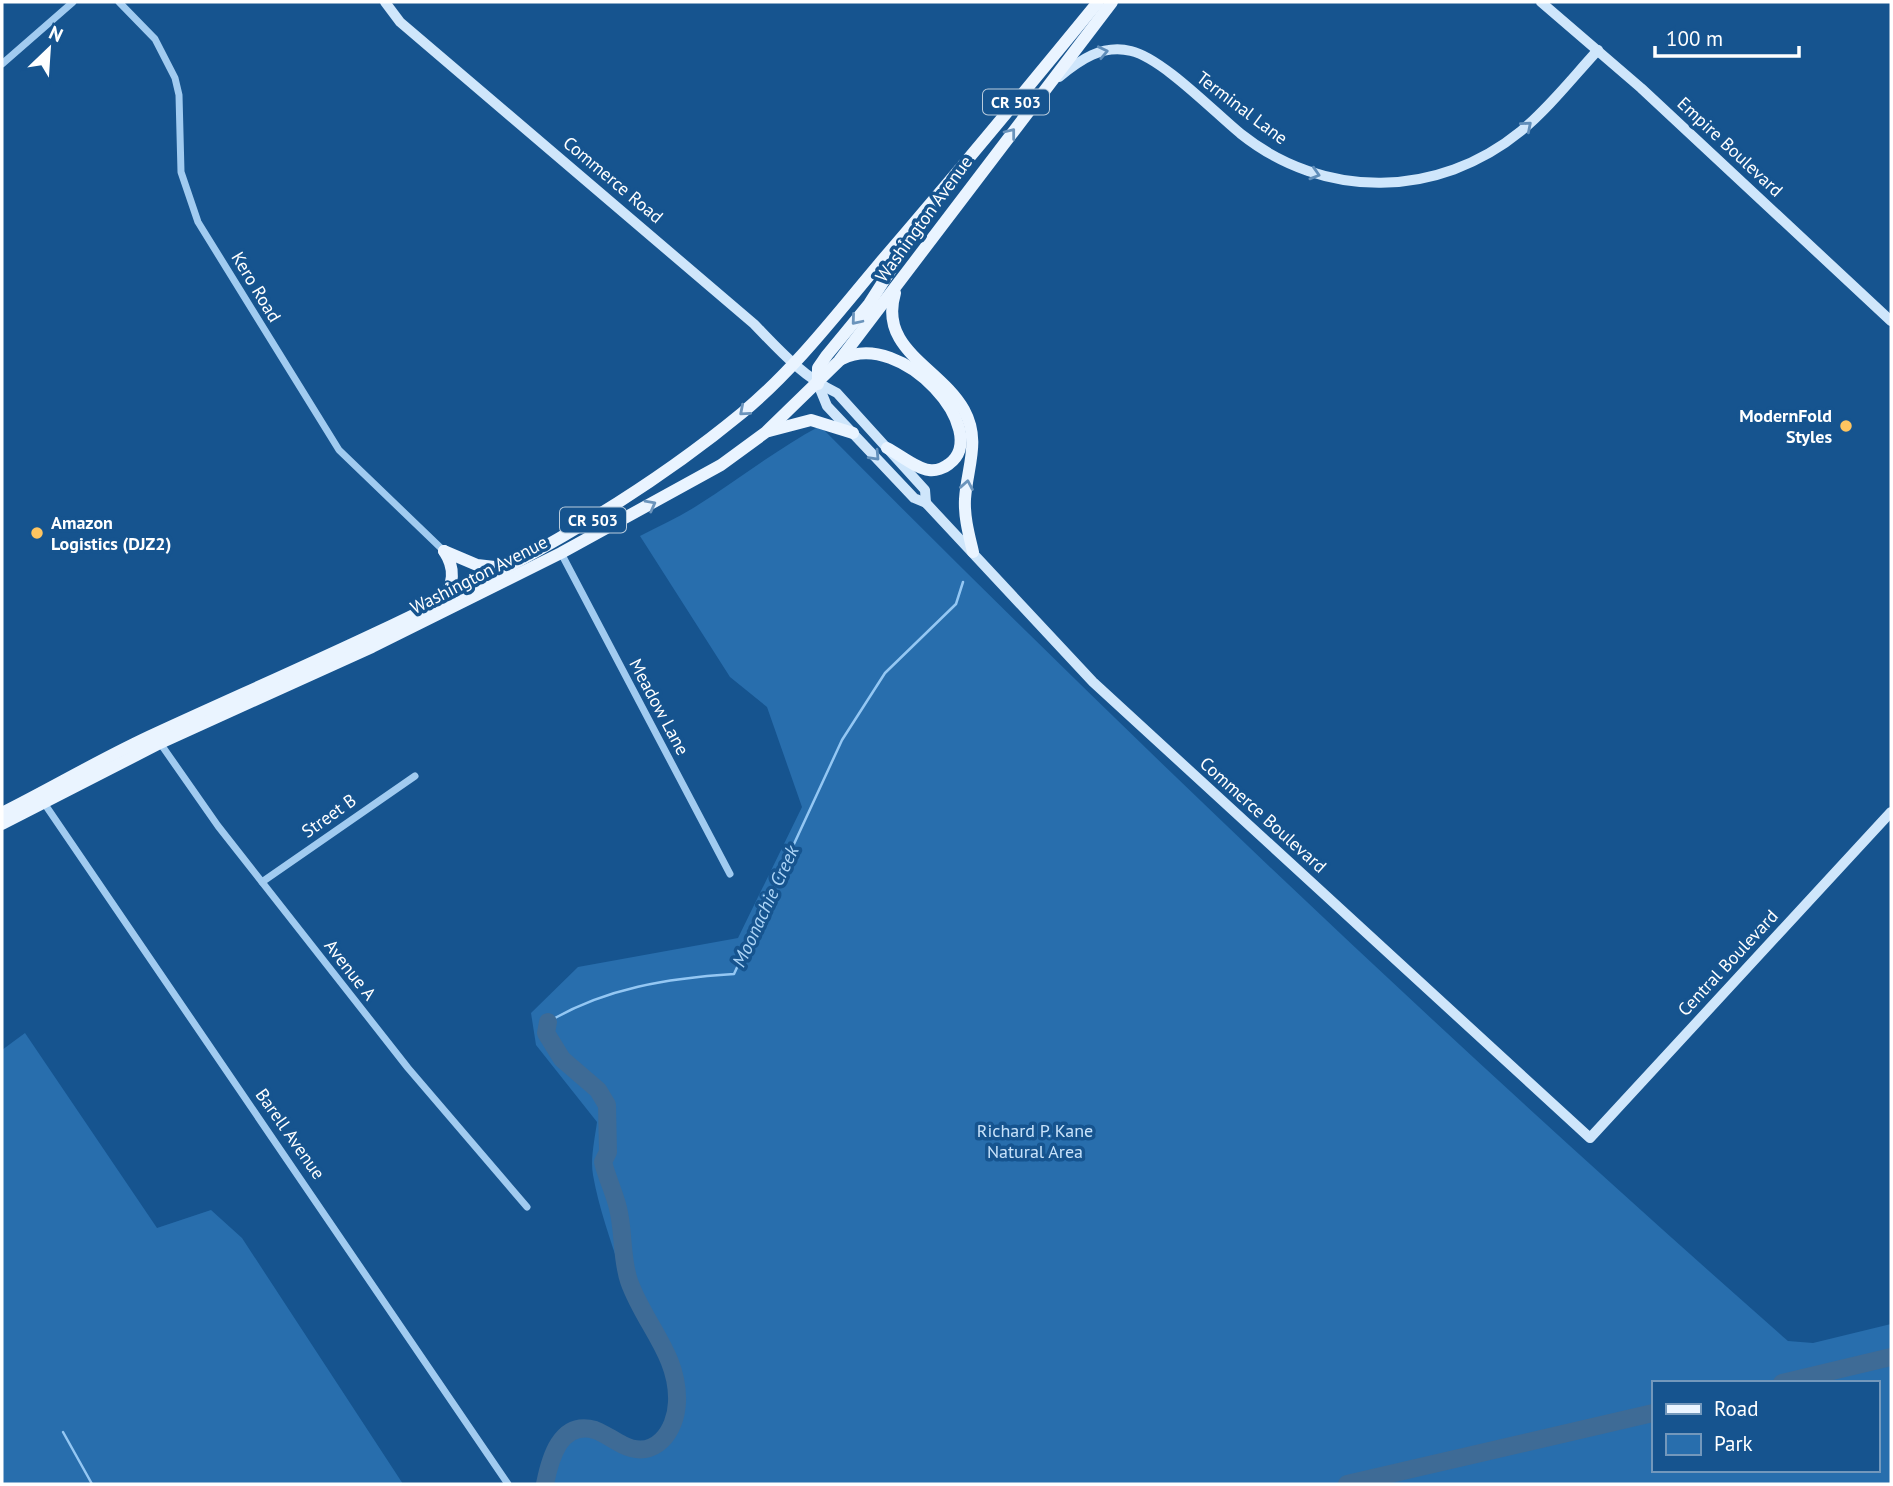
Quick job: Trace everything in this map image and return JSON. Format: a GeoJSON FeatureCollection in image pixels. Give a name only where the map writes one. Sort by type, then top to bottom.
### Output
{"type":"FeatureCollection","features":[{"type":"Feature","properties":{"kind":"main road","name":"Washington Avenue"},"geometry":{"type":"LineString","coordinates":[[2,813],[152,735],[438,604],[591,522],[646,486],[745,410],[794,365],[1098,2]]}},
{"type":"Feature","properties":{"kind":"main road","name":"Washington Avenue"},"geometry":{"type":"LineString","coordinates":[[2,824],[160,743],[394,637],[561,553],[686,486],[766,432],[839,361],[965,191],[1112,2]]}},
{"type":"Feature","properties":{"kind":"main road"},"geometry":{"type":"LineString","coordinates":[[818,384],[818,368],[869,304],[933,201]]}},
{"type":"Feature","properties":{"kind":"main road"},"geometry":{"type":"LineString","coordinates":[[897,286],[891,312],[894,331],[955,398],[969,422],[973,449],[965,514],[973,552]]}},
{"type":"Feature","properties":{"kind":"main road"},"geometry":{"type":"LineString","coordinates":[[839,361],[854,353],[878,353],[901,360],[921,375],[951,407],[961,431],[960,451],[952,462],[942,469],[928,471],[887,447]]}},
{"type":"Feature","properties":{"kind":"main road"},"geometry":{"type":"LineString","coordinates":[[766,432],[811,420],[853,433]]}},
{"type":"Feature","properties":{"kind":"main road"},"geometry":{"type":"LineString","coordinates":[[444,551],[491,569],[507,567]]}},
{"type":"Feature","properties":{"kind":"main road"},"geometry":{"type":"LineString","coordinates":[[438,604],[449,591],[453,580],[451,562],[444,551]]}},
{"type":"Feature","properties":{"kind":"street"},"geometry":{"type":"LineString","coordinates":[[2,64],[74,2]]}},
{"type":"Feature","properties":{"kind":"street","name":"Kero Road"},"geometry":{"type":"LineString","coordinates":[[119,2],[160,46],[175,78],[179,95],[181,172],[198,222],[339,450],[444,551]]}},
{"type":"Feature","properties":{"kind":"street","name":"Commerce Road"},"geometry":{"type":"LineString","coordinates":[[385,2],[400,22],[744,315],[794,365],[818,384]]}},
{"type":"Feature","properties":{"kind":"street","name":"Empire Boulevard"},"geometry":{"type":"LineString","coordinates":[[1541,2],[1598,50],[1891,321]]}},
{"type":"Feature","properties":{"kind":"street","name":"Terminal Lane"},"geometry":{"type":"LineString","coordinates":[[1046,88],[1094,53],[1131,51],[1153,61],[1240,133],[1277,158],[1330,178],[1391,184],[1455,169],[1504,143],[1534,119],[1598,50]]}},
{"type":"Feature","properties":{"kind":"street","name":"Commerce Boulevard"},"geometry":{"type":"LineString","coordinates":[[818,384],[827,405],[914,498],[926,503],[1093,682],[1590,1138]]}},
{"type":"Feature","properties":{"kind":"street","name":"Commerce Boulevard"},"geometry":{"type":"LineString","coordinates":[[818,384],[836,393],[887,447],[925,490],[926,503]]}},
{"type":"Feature","properties":{"kind":"street","name":"Meadow Lane"},"geometry":{"type":"LineString","coordinates":[[561,553],[730,874]]}},
{"type":"Feature","properties":{"kind":"street","name":"Avenue A"},"geometry":{"type":"LineString","coordinates":[[160,743],[262,883],[412,1073],[527,1207]]}},
{"type":"Feature","properties":{"kind":"street","name":"Street B"},"geometry":{"type":"LineString","coordinates":[[262,883],[415,776]]}},
{"type":"Feature","properties":{"kind":"street","name":"Barell Avenue"},"geometry":{"type":"LineString","coordinates":[[44,803],[508,1484]]}},
{"type":"Feature","properties":{"kind":"street","name":"Central Boulevard"},"geometry":{"type":"LineString","coordinates":[[1590,1138],[1891,812]]}},
{"type":"Feature","properties":{"kind":"green space","name":"Richard P. Kane Natural Area"},"geometry":{"type":"Polygon","coordinates":[[[820,426],[1056,661],[1296,892],[1540,1119],[1788,1341],[1813,1343],[1891,1324],[1891,1484],[545,1484],[554,1451],[566,1434],[579,1429],[594,1431],[642,1449],[658,1444],[666,1438],[674,1423],[677,1400],[670,1362],[623,1277],[602,1214],[592,1169],[597,1122],[536,1045],[531,1013],[578,967],[738,938],[802,807],[767,707],[730,677],[640,536],[691,509],[820,426]]]}},
{"type":"Feature","properties":{"kind":"green space"},"geometry":{"type":"Polygon","coordinates":[[[25,1033],[157,1228],[211,1210],[242,1238],[403,1484],[2,1484],[2,1050],[25,1033]]]}},
{"type":"Feature","properties":{"kind":"waterway","name":"Moonachie Creek"},"geometry":{"type":"LineString","coordinates":[[548,1022],[592,1001],[638,987],[686,978],[734,974],[842,740],[885,673],[956,604],[963,582]]}},
{"type":"Feature","properties":{"kind":"waterway","name":"Moonachie Creek"},"geometry":{"type":"LineString","coordinates":[[545,1484],[554,1453],[565,1436],[573,1431],[583,1428],[595,1430],[623,1445],[645,1449],[654,1446],[668,1433],[676,1413],[677,1402],[676,1385],[667,1354],[635,1297],[626,1272],[618,1208],[603,1162],[608,1152],[607,1105],[598,1090],[562,1059],[546,1033],[548,1022]]}},
{"type":"Feature","properties":{"kind":"waterway"},"geometry":{"type":"LineString","coordinates":[[1790,1381],[1891,1357]]}},
{"type":"Feature","properties":{"kind":"waterway"},"geometry":{"type":"LineString","coordinates":[[1347,1484],[1652,1413]]}},
{"type":"Feature","properties":{"kind":"waterway"},"geometry":{"type":"LineString","coordinates":[[63,1432],[92,1484]]}},
{"type":"Feature","properties":{"kind":"place","name":"ModernFold Styles"},"geometry":{"type":"Point","coordinates":[1846,426]}},
{"type":"Feature","properties":{"kind":"place","name":"Amazon Logistics (DJZ2)"},"geometry":{"type":"Point","coordinates":[37,533]}}]}
